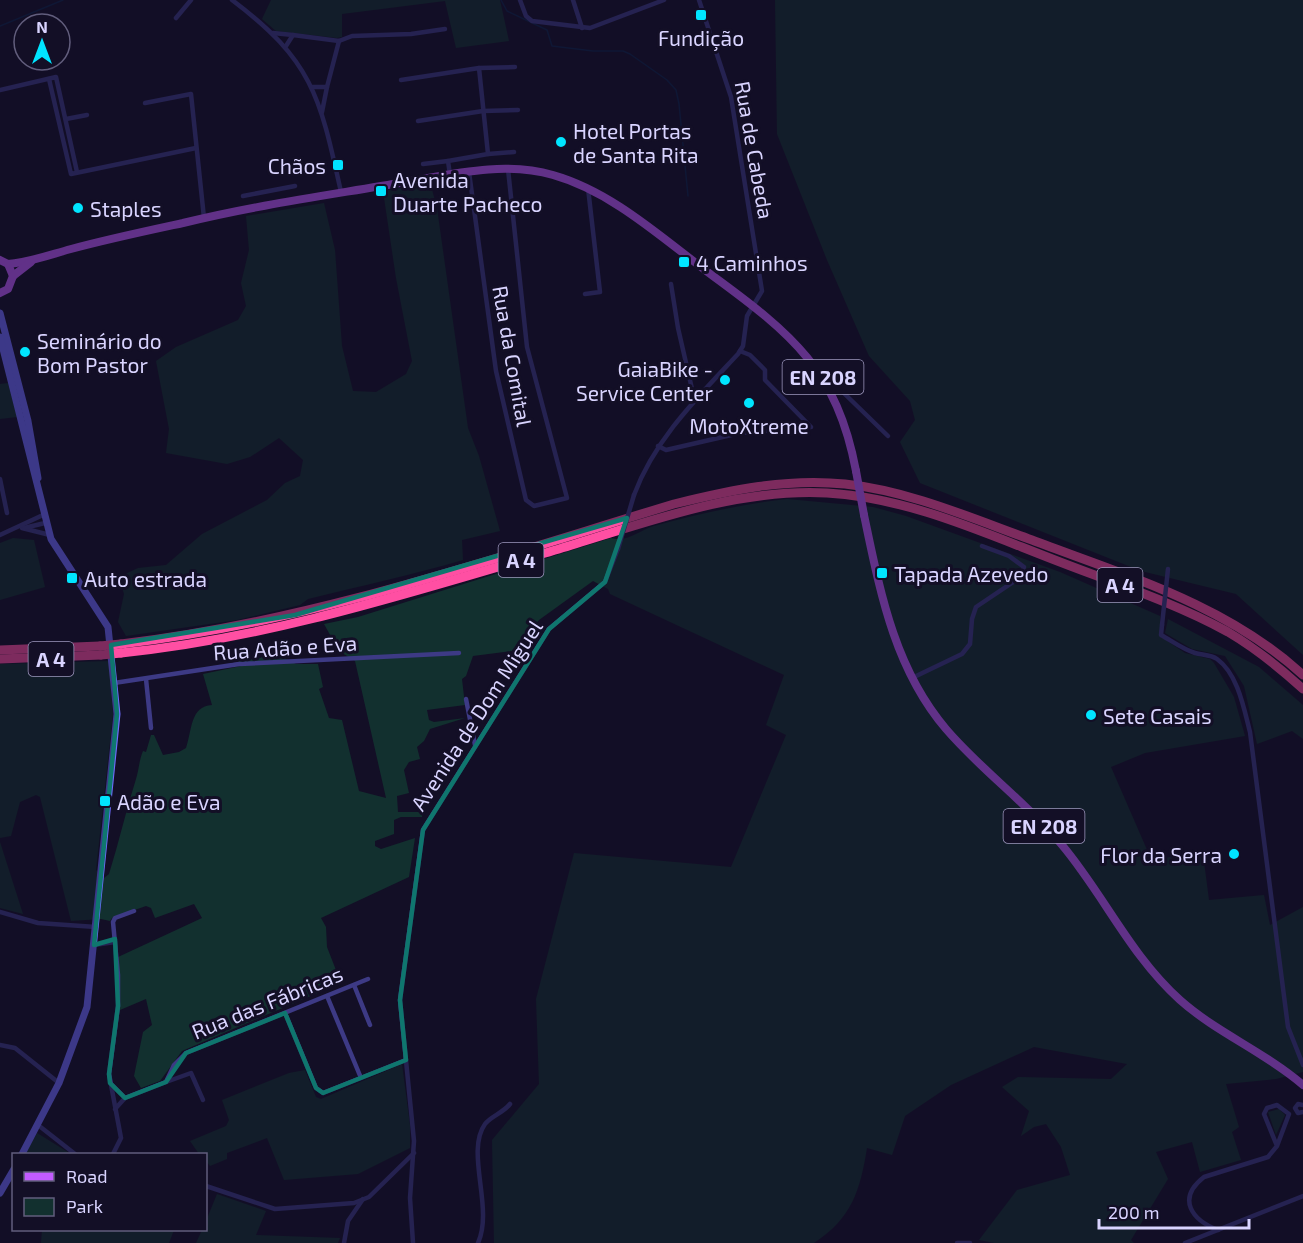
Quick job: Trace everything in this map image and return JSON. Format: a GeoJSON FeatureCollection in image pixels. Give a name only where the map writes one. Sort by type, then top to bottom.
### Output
{"type":"FeatureCollection","features":[{"type":"Feature","properties":{"kind":"highway","name":"A 4"},"geometry":{"type":"LineString","coordinates":[[121,648],[295,615],[684,502],[758,486],[807,483],[861,486],[912,497],[1125,575],[1233,623],[1264,642],[1303,675]]}},
{"type":"Feature","properties":{"kind":"highway","name":"A 4"},"geometry":{"type":"LineString","coordinates":[[0,659],[201,643],[298,623],[388,599],[671,515],[735,500],[769,495],[825,493],[870,498],[922,510],[1168,604],[1229,633],[1256,650],[1303,688]]}},
{"type":"Feature","properties":{"kind":"highway","name":"A 4"},"geometry":{"type":"LineString","coordinates":[[0,650],[100,650]]}},
{"type":"Feature","properties":{"kind":"main road","name":"EN 208"},"geometry":{"type":"LineString","coordinates":[[8,264],[31,262],[69,250],[271,204],[469,172],[508,169],[552,175],[588,188],[618,206],[754,307],[811,361],[825,381],[848,433],[884,606],[894,640],[912,678],[946,729],[1061,844],[1138,956],[1164,986],[1212,1024],[1302,1082]]}},
{"type":"Feature","properties":{"kind":"main road"},"geometry":{"type":"LineString","coordinates":[[0,260],[8,264],[13,276]]}},
{"type":"Feature","properties":{"kind":"main road","name":"EN 208"},"geometry":{"type":"LineString","coordinates":[[1,293],[12,283],[13,276],[31,262]]}},
{"type":"Feature","properties":{"kind":"main road"},"geometry":{"type":"LineString","coordinates":[[0,302],[1,293]]}},
{"type":"Feature","properties":{"kind":"main road"},"geometry":{"type":"LineString","coordinates":[[0,313],[28,421],[37,467],[39,495]]}},
{"type":"Feature","properties":{"kind":"main road"},"geometry":{"type":"LineString","coordinates":[[0,337],[45,523],[64,561],[106,621],[117,714],[87,1007],[59,1083],[23,1153]]}},
{"type":"Feature","properties":{"kind":"main road"},"geometry":{"type":"LineString","coordinates":[[0,1193],[3,1180]]}},
{"type":"Feature","properties":{"kind":"street"},"geometry":{"type":"LineString","coordinates":[[176,18],[191,0]]}},
{"type":"Feature","properties":{"kind":"street"},"geometry":{"type":"LineString","coordinates":[[232,0],[286,46],[312,87],[322,112],[341,192]]}},
{"type":"Feature","properties":{"kind":"street"},"geometry":{"type":"LineString","coordinates":[[241,6],[245,0]]}},
{"type":"Feature","properties":{"kind":"street"},"geometry":{"type":"LineString","coordinates":[[520,0],[526,16],[532,21],[582,28],[664,0]]}},
{"type":"Feature","properties":{"kind":"street"},"geometry":{"type":"LineString","coordinates":[[573,0],[582,28]]}},
{"type":"Feature","properties":{"kind":"street"},"geometry":{"type":"LineString","coordinates":[[636,0],[638,8]]}},
{"type":"Feature","properties":{"kind":"street","name":"Rua de Cabeda"},"geometry":{"type":"LineString","coordinates":[[699,0],[723,68],[734,110],[762,291],[747,316],[740,351]]}},
{"type":"Feature","properties":{"kind":"street"},"geometry":{"type":"LineString","coordinates":[[273,33],[339,41],[352,36],[411,34],[445,28]]}},
{"type":"Feature","properties":{"kind":"street"},"geometry":{"type":"LineString","coordinates":[[286,46],[293,35]]}},
{"type":"Feature","properties":{"kind":"street"},"geometry":{"type":"LineString","coordinates":[[322,112],[339,41]]}},
{"type":"Feature","properties":{"kind":"street"},"geometry":{"type":"LineString","coordinates":[[401,80],[479,68],[515,67]]}},
{"type":"Feature","properties":{"kind":"street"},"geometry":{"type":"LineString","coordinates":[[479,68],[488,154]]}},
{"type":"Feature","properties":{"kind":"street"},"geometry":{"type":"LineString","coordinates":[[0,90],[56,77],[77,172]]}},
{"type":"Feature","properties":{"kind":"street"},"geometry":{"type":"LineString","coordinates":[[49,79],[71,174],[196,148]]}},
{"type":"Feature","properties":{"kind":"street"},"geometry":{"type":"LineString","coordinates":[[312,87],[327,87]]}},
{"type":"Feature","properties":{"kind":"street"},"geometry":{"type":"LineString","coordinates":[[146,103],[191,94],[204,218]]}},
{"type":"Feature","properties":{"kind":"street"},"geometry":{"type":"LineString","coordinates":[[418,120],[483,111],[518,110]]}},
{"type":"Feature","properties":{"kind":"street"},"geometry":{"type":"LineString","coordinates":[[66,119],[87,115]]}},
{"type":"Feature","properties":{"kind":"street"},"geometry":{"type":"LineString","coordinates":[[423,164],[514,152]]}},
{"type":"Feature","properties":{"kind":"street"},"geometry":{"type":"LineString","coordinates":[[448,161],[450,175]]}},
{"type":"Feature","properties":{"kind":"street","name":"Rua da Comital"},"geometry":{"type":"LineString","coordinates":[[469,172],[496,371],[526,500],[534,506],[567,498],[527,347],[508,169]]}},
{"type":"Feature","properties":{"kind":"street"},"geometry":{"type":"LineString","coordinates":[[243,196],[295,186]]}},
{"type":"Feature","properties":{"kind":"street"},"geometry":{"type":"LineString","coordinates":[[585,294],[600,292],[588,188]]}},
{"type":"Feature","properties":{"kind":"street"},"geometry":{"type":"LineString","coordinates":[[268,191],[271,204]]}},
{"type":"Feature","properties":{"kind":"street"},"geometry":{"type":"LineString","coordinates":[[671,284],[690,380],[694,393],[699,397]]}},
{"type":"Feature","properties":{"kind":"street"},"geometry":{"type":"LineString","coordinates":[[658,446],[666,450],[740,433],[811,427],[765,380],[765,370],[750,355],[740,351]]}},
{"type":"Feature","properties":{"kind":"street","name":"Avenida de Dom Miguel"},"geometry":{"type":"LineString","coordinates":[[412,1243],[410,1198],[414,1154],[412,1104],[400,1000],[420,840],[427,821],[549,629],[605,582],[618,549],[634,495],[658,446],[740,351]]}},
{"type":"Feature","properties":{"kind":"street"},"geometry":{"type":"LineString","coordinates":[[811,361],[888,436]]}},
{"type":"Feature","properties":{"kind":"street"},"geometry":{"type":"LineString","coordinates":[[0,479],[7,513]]}},
{"type":"Feature","properties":{"kind":"street"},"geometry":{"type":"LineString","coordinates":[[20,528],[43,515]]}},
{"type":"Feature","properties":{"kind":"street"},"geometry":{"type":"LineString","coordinates":[[0,535],[45,523]]}},
{"type":"Feature","properties":{"kind":"street"},"geometry":{"type":"LineString","coordinates":[[20,528],[50,535]]}},
{"type":"Feature","properties":{"kind":"street"},"geometry":{"type":"LineString","coordinates":[[912,678],[962,654],[970,644],[972,619],[976,607],[1019,578],[1023,571],[1022,563],[982,546]]}},
{"type":"Feature","properties":{"kind":"street"},"geometry":{"type":"LineString","coordinates":[[1168,569],[1161,634],[1176,645],[1194,653],[1216,657],[1236,685],[1245,712],[1288,1027],[1303,1065]]}},
{"type":"Feature","properties":{"kind":"street","name":"Rua Adão e Eva"},"geometry":{"type":"LineString","coordinates":[[114,683],[239,664],[459,653]]}},
{"type":"Feature","properties":{"kind":"street"},"geometry":{"type":"LineString","coordinates":[[146,679],[151,728]]}},
{"type":"Feature","properties":{"kind":"street"},"geometry":{"type":"LineString","coordinates":[[466,699],[475,744]]}},
{"type":"Feature","properties":{"kind":"street"},"geometry":{"type":"LineString","coordinates":[[114,1153],[121,1138],[110,1083],[118,1006],[114,919],[134,911]]}},
{"type":"Feature","properties":{"kind":"street"},"geometry":{"type":"LineString","coordinates":[[0,912],[38,923],[96,927]]}},
{"type":"Feature","properties":{"kind":"street"},"geometry":{"type":"LineString","coordinates":[[94,945],[115,942]]}},
{"type":"Feature","properties":{"kind":"street","name":"Rua das Fábricas"},"geometry":{"type":"LineString","coordinates":[[166,1082],[174,1065],[186,1053],[368,979]]}},
{"type":"Feature","properties":{"kind":"street"},"geometry":{"type":"LineString","coordinates":[[354,985],[370,1025]]}},
{"type":"Feature","properties":{"kind":"street"},"geometry":{"type":"LineString","coordinates":[[327,996],[361,1078]]}},
{"type":"Feature","properties":{"kind":"street"},"geometry":{"type":"LineString","coordinates":[[285,1013],[319,1091],[328,1091],[406,1060]]}},
{"type":"Feature","properties":{"kind":"street"},"geometry":{"type":"LineString","coordinates":[[0,1045],[15,1048],[59,1083]]}},
{"type":"Feature","properties":{"kind":"street"},"geometry":{"type":"LineString","coordinates":[[115,1109],[125,1098],[190,1073],[203,1100]]}},
{"type":"Feature","properties":{"kind":"street"},"geometry":{"type":"LineString","coordinates":[[110,1083],[125,1098]]}},
{"type":"Feature","properties":{"kind":"street"},"geometry":{"type":"LineString","coordinates":[[478,1243],[484,1222],[479,1142],[485,1124],[510,1104]]}},
{"type":"Feature","properties":{"kind":"street"},"geometry":{"type":"LineString","coordinates":[[1296,1111],[1297,1104],[1303,1105]]}},
{"type":"Feature","properties":{"kind":"street"},"geometry":{"type":"LineString","coordinates":[[1276,1146],[1264,1111],[1277,1105],[1288,1114]]}},
{"type":"Feature","properties":{"kind":"street"},"geometry":{"type":"LineString","coordinates":[[1218,1230],[1201,1223],[1195,1217],[1190,1203],[1191,1192],[1196,1183],[1204,1177],[1268,1157],[1276,1146],[1288,1114],[1296,1111],[1303,1112]]}},
{"type":"Feature","properties":{"kind":"street"},"geometry":{"type":"LineString","coordinates":[[38,1125],[73,1153]]}},
{"type":"Feature","properties":{"kind":"street"},"geometry":{"type":"LineString","coordinates":[[207,1186],[275,1209],[354,1203],[369,1197],[414,1154]]}},
{"type":"Feature","properties":{"kind":"street"},"geometry":{"type":"LineString","coordinates":[[1185,1243],[1303,1196]]}},
{"type":"Feature","properties":{"kind":"street"},"geometry":{"type":"LineString","coordinates":[[344,1243],[348,1221],[363,1198]]}},
{"type":"Feature","properties":{"kind":"street"},"geometry":{"type":"LineString","coordinates":[[1201,1223],[1201,1237]]}},
{"type":"Feature","properties":{"kind":"street"},"geometry":{"type":"LineString","coordinates":[[957,1243],[970,1243]]}},
{"type":"Feature","properties":{"kind":"highlighted area"},"geometry":{"type":"Polygon","coordinates":[[[627,518],[605,582],[549,629],[423,830],[400,1000],[406,1060],[323,1093],[316,1088],[285,1013],[186,1053],[166,1082],[125,1098],[110,1083],[109,1074],[118,1006],[115,939],[94,945],[117,714],[111,645],[295,615],[627,518]]]}},
{"type":"Feature","properties":{"kind":"green space"},"geometry":{"type":"Polygon","coordinates":[[[271,0],[500,0],[509,41],[456,48],[445,1],[342,14],[342,37],[337,38],[276,31],[262,19],[271,0]]]}},
{"type":"Feature","properties":{"kind":"green space"},"geometry":{"type":"Polygon","coordinates":[[[775,0],[1303,0],[1303,655],[1236,594],[1141,571],[920,483],[900,442],[915,420],[910,401],[869,356],[827,260],[777,134],[775,0]]]}},
{"type":"Feature","properties":{"kind":"green space"},"geometry":{"type":"Polygon","coordinates":[[[409,186],[431,186],[437,208],[468,428],[479,456],[500,531],[462,540],[463,560],[308,599],[300,605],[237,620],[126,636],[118,622],[124,594],[119,577],[138,568],[166,565],[202,534],[267,500],[285,483],[300,476],[303,460],[279,438],[250,457],[227,464],[166,453],[169,429],[156,361],[176,347],[238,320],[246,306],[241,283],[249,250],[246,216],[324,203],[335,250],[342,346],[353,391],[376,392],[406,374],[412,361],[396,278],[383,191],[409,186]]]}},
{"type":"Feature","properties":{"kind":"green space"},"geometry":{"type":"Polygon","coordinates":[[[8,383],[17,417],[0,419],[0,384],[8,383]]]}},
{"type":"Feature","properties":{"kind":"green space"},"geometry":{"type":"Polygon","coordinates":[[[787,499],[873,507],[906,516],[1060,572],[1160,616],[1160,636],[1185,653],[1210,659],[1214,663],[1234,697],[1245,736],[1145,753],[1111,767],[1151,859],[1203,854],[1209,900],[1264,895],[1270,925],[1303,907],[1303,1072],[1276,1079],[1226,1084],[1239,1127],[1232,1132],[1241,1160],[1200,1172],[1192,1142],[1156,1152],[1168,1179],[1131,1240],[1134,1243],[994,1243],[979,1240],[1017,1190],[1070,1175],[1061,1147],[1046,1124],[1034,1127],[1021,1136],[1029,1111],[1002,1087],[1018,1077],[1111,1079],[1127,1064],[1034,1047],[951,1085],[905,1116],[892,1155],[867,1148],[857,1190],[846,1213],[827,1234],[814,1243],[494,1243],[492,1140],[539,1084],[536,999],[574,853],[731,867],[786,735],[766,725],[784,675],[610,594],[608,589],[593,581],[539,620],[512,651],[473,656],[466,676],[462,679],[465,705],[427,710],[429,720],[434,722],[465,718],[430,729],[424,741],[417,747],[420,759],[409,762],[404,770],[409,793],[397,796],[398,812],[423,812],[422,817],[401,817],[394,820],[394,834],[375,841],[375,846],[381,849],[415,838],[409,877],[321,918],[326,927],[327,947],[341,983],[182,1051],[160,1081],[141,1088],[134,1076],[143,1032],[152,1025],[146,999],[120,1010],[118,957],[202,918],[194,904],[155,918],[151,908],[146,906],[112,918],[110,921],[101,919],[71,921],[40,797],[36,795],[20,802],[11,836],[0,838],[0,664],[109,661],[113,714],[96,870],[104,878],[109,874],[142,754],[143,751],[146,752],[151,735],[154,735],[163,755],[179,752],[186,748],[196,715],[205,706],[212,705],[203,674],[241,666],[238,661],[260,658],[273,652],[296,664],[318,664],[323,687],[319,689],[329,718],[342,720],[359,791],[386,798],[355,661],[339,651],[324,624],[358,617],[611,538],[623,539],[654,526],[687,517],[787,499]]]}},
{"type":"Feature","properties":{"kind":"green space"},"geometry":{"type":"Polygon","coordinates":[[[13,538],[34,540],[45,587],[0,600],[0,543],[13,538]]]}},
{"type":"Feature","properties":{"kind":"green space"},"geometry":{"type":"Polygon","coordinates":[[[1168,619],[1259,667],[1303,705],[1303,739],[1292,731],[1257,744],[1244,686],[1225,656],[1192,649],[1165,633],[1168,619]]]}},
{"type":"Feature","properties":{"kind":"green space"},"geometry":{"type":"Polygon","coordinates":[[[0,842],[23,914],[0,908],[0,842]]]}},
{"type":"Feature","properties":{"kind":"green space"},"geometry":{"type":"Polygon","coordinates":[[[402,1064],[410,1125],[410,1148],[358,1174],[284,1180],[267,1138],[227,1153],[227,1159],[210,1166],[207,1162],[207,1153],[198,1153],[190,1141],[226,1126],[229,1120],[222,1100],[289,1073],[305,1070],[316,1097],[321,1099],[402,1064]]]}},
{"type":"Feature","properties":{"kind":"green space"},"geometry":{"type":"Polygon","coordinates":[[[1279,1109],[1285,1115],[1276,1135],[1268,1112],[1279,1109]]]}},
{"type":"Feature","properties":{"kind":"green space"},"geometry":{"type":"Polygon","coordinates":[[[37,1133],[69,1153],[26,1153],[37,1133]]]}},
{"type":"Feature","properties":{"kind":"green space"},"geometry":{"type":"Polygon","coordinates":[[[217,1194],[266,1211],[256,1235],[340,1238],[338,1243],[196,1243],[202,1231],[207,1231],[207,1219],[217,1194]]]}},
{"type":"Feature","properties":{"kind":"green space"},"geometry":{"type":"Polygon","coordinates":[[[42,1231],[174,1231],[169,1243],[41,1243],[42,1231]]]}},
{"type":"Feature","properties":{"kind":"waterway"},"geometry":{"type":"LineString","coordinates":[[0,26],[63,0]]}},
{"type":"Feature","properties":{"kind":"waterway"},"geometry":{"type":"LineString","coordinates":[[501,0],[507,11],[547,30],[552,46],[593,51],[623,51],[667,80],[676,90],[679,104],[688,196]]}},
{"type":"Feature","properties":{"kind":"place","name":"Fundição"},"geometry":{"type":"Point","coordinates":[701,15]}},
{"type":"Feature","properties":{"kind":"place","name":"Hotel Portas de Santa Rita"},"geometry":{"type":"Point","coordinates":[561,142]}},
{"type":"Feature","properties":{"kind":"place","name":"Chãos"},"geometry":{"type":"Point","coordinates":[338,165]}},
{"type":"Feature","properties":{"kind":"place","name":"Avenida Duarte Pacheco"},"geometry":{"type":"Point","coordinates":[381,191]}},
{"type":"Feature","properties":{"kind":"place","name":"Staples"},"geometry":{"type":"Point","coordinates":[78,208]}},
{"type":"Feature","properties":{"kind":"place","name":"4 Caminhos"},"geometry":{"type":"Point","coordinates":[684,262]}},
{"type":"Feature","properties":{"kind":"place","name":"Seminário do Bom Pastor"},"geometry":{"type":"Point","coordinates":[25,352]}},
{"type":"Feature","properties":{"kind":"place","name":"GaiaBike - Service Center"},"geometry":{"type":"Point","coordinates":[725,380]}},
{"type":"Feature","properties":{"kind":"place","name":"MotoXtreme"},"geometry":{"type":"Point","coordinates":[749,403]}},
{"type":"Feature","properties":{"kind":"place","name":"Tapada Azevedo"},"geometry":{"type":"Point","coordinates":[882,573]}},
{"type":"Feature","properties":{"kind":"place","name":"Auto estrada"},"geometry":{"type":"Point","coordinates":[72,578]}},
{"type":"Feature","properties":{"kind":"place","name":"Sete Casais"},"geometry":{"type":"Point","coordinates":[1091,715]}},
{"type":"Feature","properties":{"kind":"place","name":"Adão e Eva"},"geometry":{"type":"Point","coordinates":[105,801]}},
{"type":"Feature","properties":{"kind":"place","name":"Flor da Serra"},"geometry":{"type":"Point","coordinates":[1234,854]}}]}
